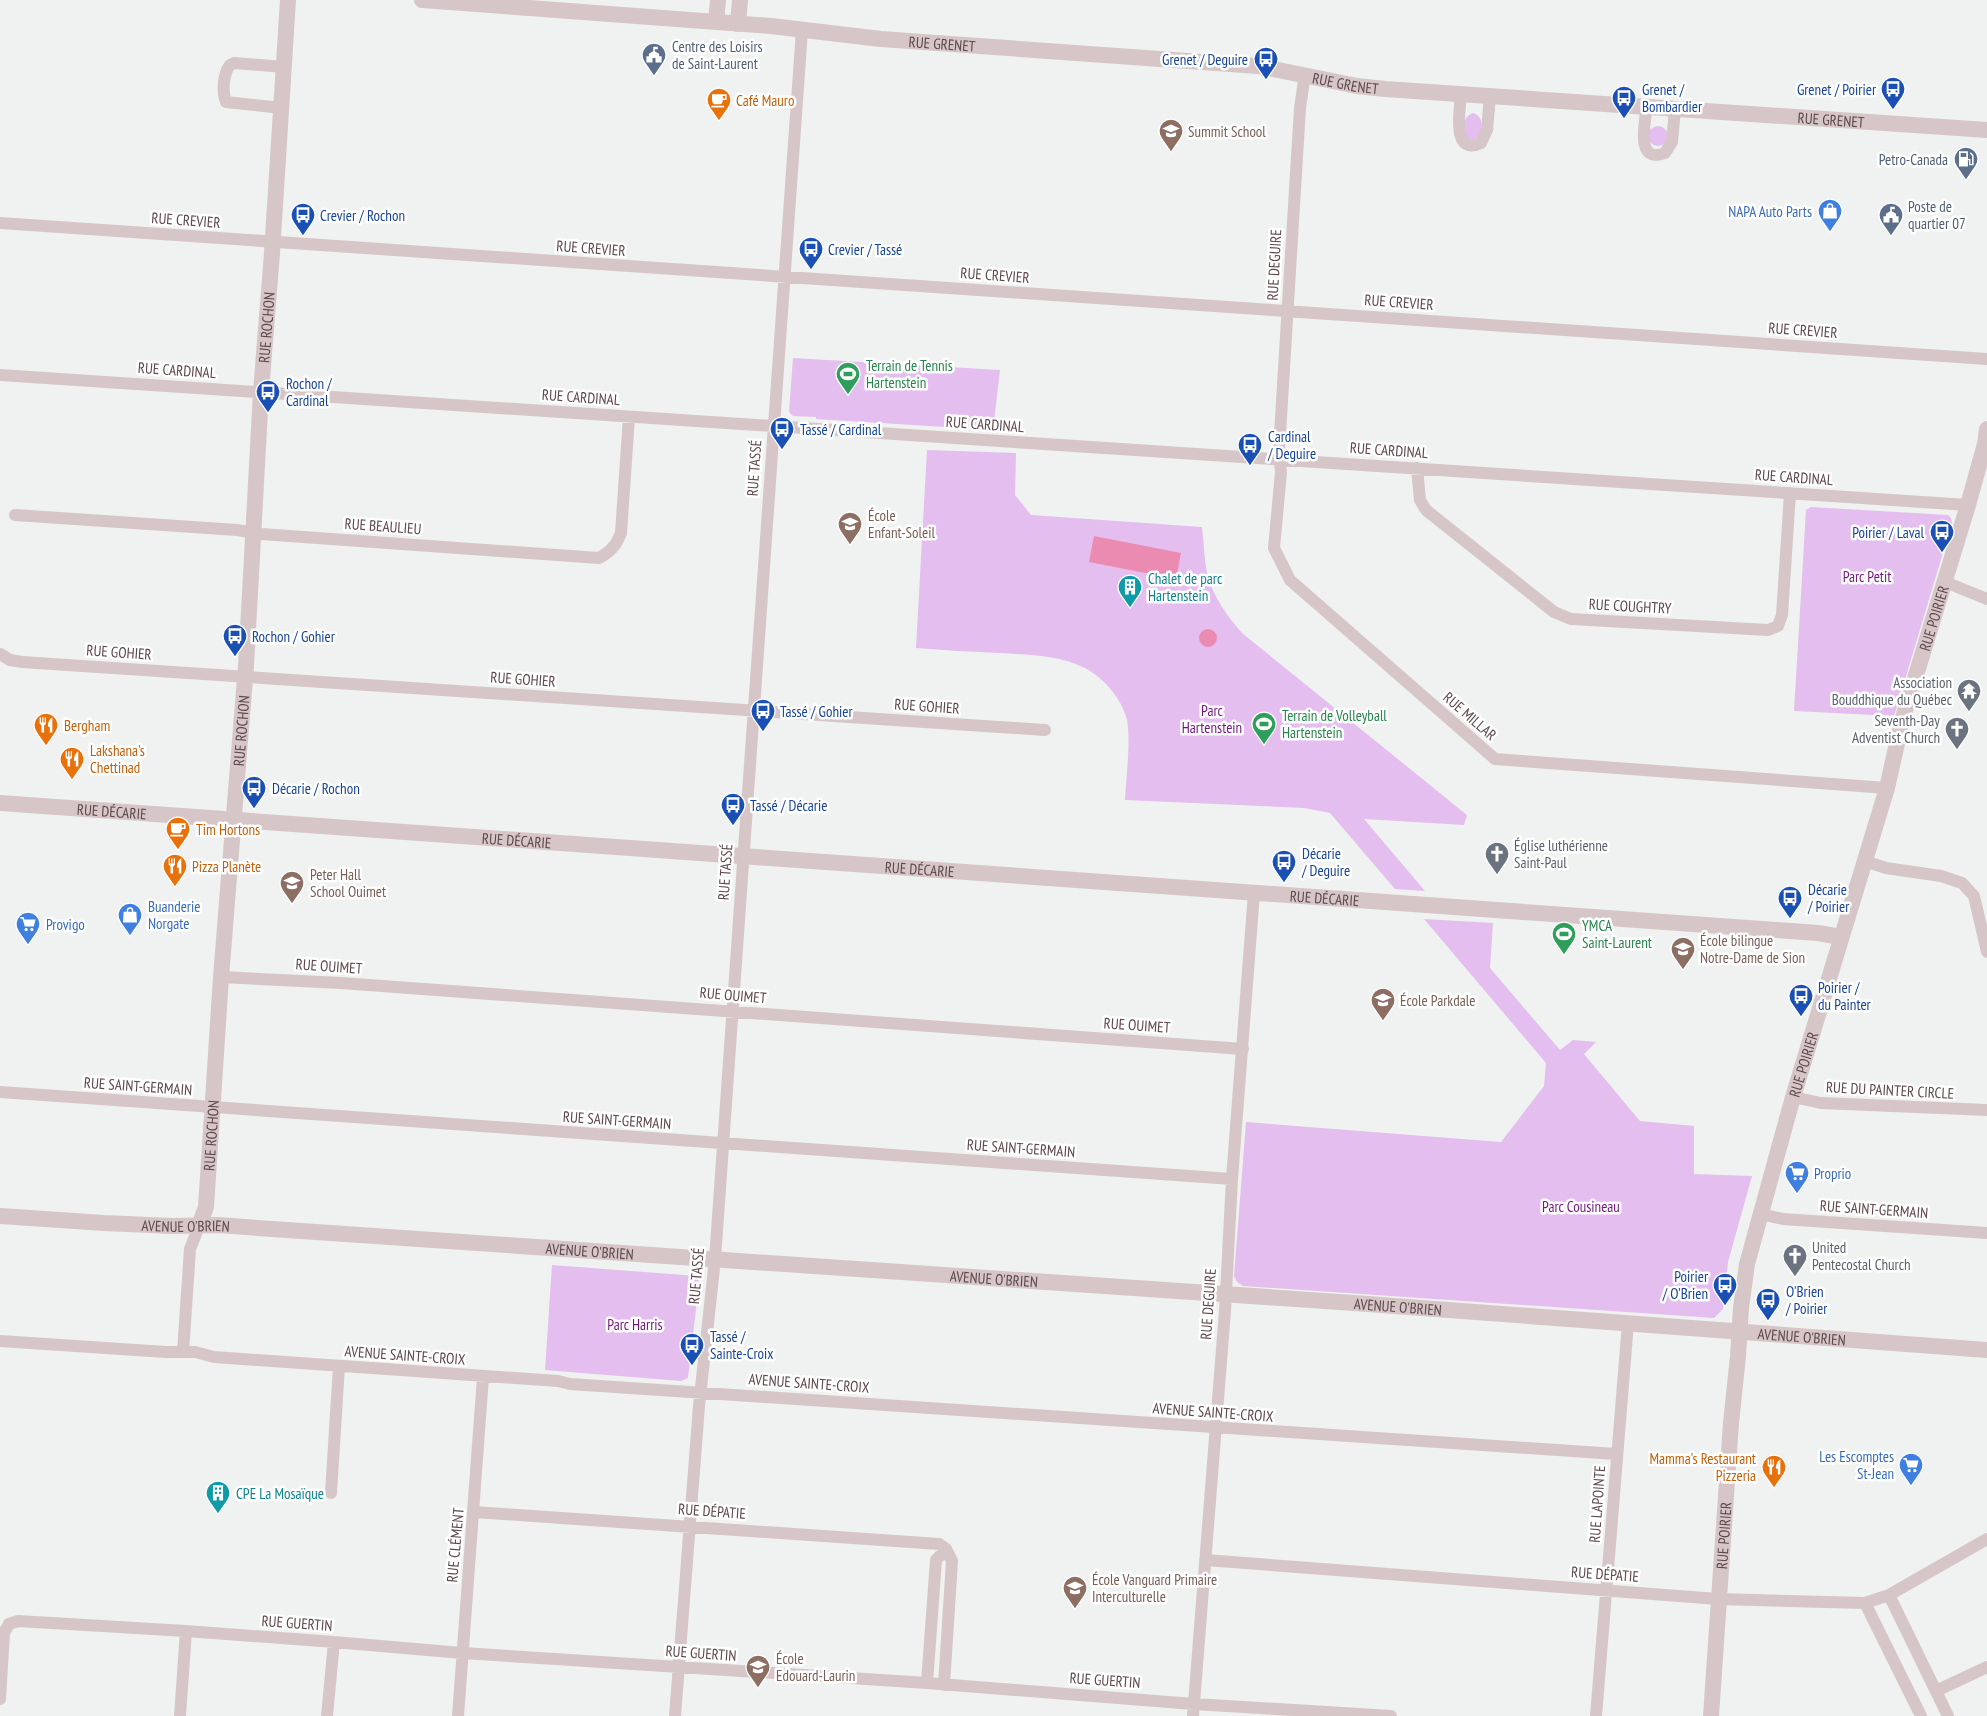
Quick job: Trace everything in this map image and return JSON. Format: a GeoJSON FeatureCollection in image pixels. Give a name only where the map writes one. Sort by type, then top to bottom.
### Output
{"type":"FeatureCollection","features":[{"type":"Feature","properties":{"kind":"street","name":"RUE ROCHON"},"geometry":{"type":"LineString","coordinates":[[183,1352],[190,1249],[206,1207],[221,977],[245,677],[252,533],[288,0]]}},
{"type":"Feature","properties":{"kind":"street","name":"RUE GRENET"},"geometry":{"type":"LineString","coordinates":[[422,0],[716,22],[891,40],[1258,66],[1370,88],[1987,130]]}},
{"type":"Feature","properties":{"kind":"street"},"geometry":{"type":"LineString","coordinates":[[716,22],[718,0]]}},
{"type":"Feature","properties":{"kind":"street"},"geometry":{"type":"LineString","coordinates":[[738,24],[740,0]]}},
{"type":"Feature","properties":{"kind":"street","name":"RUE TASSÉ"},"geometry":{"type":"LineString","coordinates":[[675,1716],[700,1392],[715,1259],[802,30]]}},
{"type":"Feature","properties":{"kind":"street"},"geometry":{"type":"LineString","coordinates":[[282,108],[226,102],[224,97],[225,72],[234,63],[284,67]]}},
{"type":"Feature","properties":{"kind":"street","name":"RUE DEGUIRE"},"geometry":{"type":"LineString","coordinates":[[1280,458],[1300,108],[1305,74]]}},
{"type":"Feature","properties":{"kind":"street"},"geometry":{"type":"LineString","coordinates":[[1461,94],[1460,135],[1464,143],[1472,146],[1481,143],[1486,136],[1490,96]]}},
{"type":"Feature","properties":{"kind":"street"},"geometry":{"type":"LineString","coordinates":[[1647,107],[1643,132],[1644,146],[1647,150],[1656,154],[1665,153],[1670,146],[1675,109]]}},
{"type":"Feature","properties":{"kind":"street","name":"RUE CREVIER"},"geometry":{"type":"LineString","coordinates":[[0,224],[1987,359]]}},
{"type":"Feature","properties":{"kind":"street","name":"RUE CARDINAL"},"geometry":{"type":"LineString","coordinates":[[0,375],[773,427],[1280,458],[1968,505]]}},
{"type":"Feature","properties":{"kind":"street","name":"RUE BEAULIEU"},"geometry":{"type":"LineString","coordinates":[[15,515],[598,558],[609,552],[616,544],[621,533],[630,417]]}},
{"type":"Feature","properties":{"kind":"street","name":"RUE POIRIER"},"geometry":{"type":"LineString","coordinates":[[1711,1716],[1731,1423],[1738,1356],[1738,1332],[1745,1274],[1793,1097],[1887,788],[1902,721],[1968,505],[1985,444],[1987,429]]}},
{"type":"Feature","properties":{"kind":"street","name":"RUE MILLAR"},"geometry":{"type":"LineString","coordinates":[[1280,458],[1281,472],[1274,548],[1290,580],[1495,759],[1887,788]]}},
{"type":"Feature","properties":{"kind":"street","name":"RUE COUGHTRY"},"geometry":{"type":"LineString","coordinates":[[1417,468],[1420,500],[1426,510],[1554,612],[1570,618],[1768,630],[1778,626],[1782,615],[1790,493]]}},
{"type":"Feature","properties":{"kind":"street"},"geometry":{"type":"LineString","coordinates":[[1945,582],[1987,599]]}},
{"type":"Feature","properties":{"kind":"street","name":"RUE GOHIER"},"geometry":{"type":"LineString","coordinates":[[5,657],[245,677],[1045,730]]}},
{"type":"Feature","properties":{"kind":"street","name":"RUE DÉCARIE"},"geometry":{"type":"LineString","coordinates":[[0,802],[1818,933],[1841,937]]}},
{"type":"Feature","properties":{"kind":"street"},"geometry":{"type":"LineString","coordinates":[[1864,861],[1886,868],[1940,876],[1962,883],[1974,896],[1987,952]]}},
{"type":"Feature","properties":{"kind":"street","name":"RUE DEGUIRE"},"geometry":{"type":"LineString","coordinates":[[1194,1710],[1214,1428],[1226,1295],[1232,1179],[1254,893]]}},
{"type":"Feature","properties":{"kind":"street","name":"RUE OUIMET"},"geometry":{"type":"LineString","coordinates":[[221,977],[341,983],[1243,1048]]}},
{"type":"Feature","properties":{"kind":"street","name":"RUE SAINT-GERMAIN"},"geometry":{"type":"LineString","coordinates":[[0,1092],[1232,1179]]}},
{"type":"Feature","properties":{"kind":"street","name":"RUE DU PAINTER CIRCLE"},"geometry":{"type":"LineString","coordinates":[[1793,1097],[1821,1103],[1987,1110]]}},
{"type":"Feature","properties":{"kind":"street","name":"RUE SAINT-GERMAIN"},"geometry":{"type":"LineString","coordinates":[[1760,1214],[1783,1219],[1987,1233]]}},
{"type":"Feature","properties":{"kind":"street","name":"AVENUE O'BRIEN"},"geometry":{"type":"LineString","coordinates":[[0,1216],[104,1223],[218,1225],[1628,1323],[1987,1350]]}},
{"type":"Feature","properties":{"kind":"street","name":"RUE LAPOINTE"},"geometry":{"type":"LineString","coordinates":[[1596,1716],[1628,1323]]}},
{"type":"Feature","properties":{"kind":"street","name":"AVENUE SAINTE-CROIX"},"geometry":{"type":"LineString","coordinates":[[0,1341],[199,1353],[214,1357],[483,1377],[1616,1454]]}},
{"type":"Feature","properties":{"kind":"street"},"geometry":{"type":"LineString","coordinates":[[331,1492],[339,1366]]}},
{"type":"Feature","properties":{"kind":"street","name":"RUE CLÉMENT"},"geometry":{"type":"LineString","coordinates":[[458,1716],[483,1377]]}},
{"type":"Feature","properties":{"kind":"street","name":"RUE DÉPATIE"},"geometry":{"type":"LineString","coordinates":[[474,1512],[939,1544],[946,1549]]}},
{"type":"Feature","properties":{"kind":"street","name":"RUE DÉPATIE"},"geometry":{"type":"LineString","coordinates":[[1205,1560],[1718,1599],[1865,1604],[1889,1595],[1987,1539]]}},
{"type":"Feature","properties":{"kind":"street"},"geometry":{"type":"LineString","coordinates":[[927,1683],[936,1560],[946,1549],[952,1561],[944,1685]]}},
{"type":"Feature","properties":{"kind":"street"},"geometry":{"type":"LineString","coordinates":[[1889,1595],[1948,1716]]}},
{"type":"Feature","properties":{"kind":"street"},"geometry":{"type":"LineString","coordinates":[[1865,1604],[1921,1716]]}},
{"type":"Feature","properties":{"kind":"street"},"geometry":{"type":"LineString","coordinates":[[932,1618],[947,1619]]}},
{"type":"Feature","properties":{"kind":"street","name":"RUE GUERTIN"},"geometry":{"type":"LineString","coordinates":[[0,1700],[4,1633],[10,1624],[18,1621],[186,1631],[678,1668],[927,1683],[1194,1710],[1391,1716]]}},
{"type":"Feature","properties":{"kind":"street"},"geometry":{"type":"LineString","coordinates":[[180,1716],[186,1631]]}},
{"type":"Feature","properties":{"kind":"street"},"geometry":{"type":"LineString","coordinates":[[327,1716],[334,1642]]}},
{"type":"Feature","properties":{"kind":"street"},"geometry":{"type":"LineString","coordinates":[[1936,1691],[1987,1667]]}},
{"type":"Feature","properties":{"kind":"green space"},"geometry":{"type":"Polygon","coordinates":[[[1473,113],[1479,116],[1482,125],[1480,135],[1474,140],[1467,139],[1465,127],[1465,120],[1473,113]]]}},
{"type":"Feature","properties":{"kind":"green space"},"geometry":{"type":"Polygon","coordinates":[[[1654,126],[1662,126],[1668,132],[1668,140],[1662,146],[1654,146],[1648,140],[1648,132],[1654,126]]]}},
{"type":"Feature","properties":{"kind":"green space"},"geometry":{"type":"Polygon","coordinates":[[[793,358],[1000,370],[993,430],[793,416],[789,412],[793,358]]]}},
{"type":"Feature","properties":{"kind":"green space","name":"Parc Hartenstein"},"geometry":{"type":"Polygon","coordinates":[[[927,450],[1016,453],[1015,495],[1031,515],[1202,527],[1206,565],[1211,585],[1222,607],[1242,633],[1467,815],[1464,825],[1364,819],[1425,891],[1395,889],[1330,813],[1304,808],[1125,800],[1128,729],[1125,712],[1117,697],[1105,683],[1085,668],[1065,660],[1043,656],[916,648],[927,450]]]}},
{"type":"Feature","properties":{"kind":"green space","name":"Parc Petit"},"geometry":{"type":"Polygon","coordinates":[[[1811,507],[1948,515],[1951,518],[1952,523],[1894,716],[1794,711],[1806,510],[1811,507]]]}},
{"type":"Feature","properties":{"kind":"green space","name":"Parc Cousineau"},"geometry":{"type":"Polygon","coordinates":[[[1424,919],[1493,923],[1490,968],[1560,1050],[1573,1040],[1596,1042],[1584,1054],[1640,1121],[1694,1126],[1694,1174],[1752,1176],[1728,1262],[1723,1309],[1714,1318],[1243,1286],[1237,1282],[1234,1276],[1246,1122],[1501,1142],[1544,1086],[1546,1063],[1424,919]]]}},
{"type":"Feature","properties":{"kind":"green space","name":"Parc Harris"},"geometry":{"type":"Polygon","coordinates":[[[552,1265],[697,1276],[699,1283],[688,1378],[681,1381],[545,1370],[552,1265]]]}},
{"type":"Feature","properties":{"kind":"shaded area"},"geometry":{"type":"Polygon","coordinates":[[[1094,536],[1181,553],[1176,579],[1089,562],[1094,536]]]}},
{"type":"Feature","properties":{"kind":"shaded area"},"geometry":{"type":"Polygon","coordinates":[[[1204,629],[1212,629],[1217,634],[1215,645],[1204,647],[1199,642],[1199,634],[1204,629]]]}},
{"type":"Feature","properties":{"kind":"place","name":"Centre des Loisirs de Saint-Laurent"},"geometry":{"type":"Point","coordinates":[654,76]}},
{"type":"Feature","properties":{"kind":"place","name":"Grenet / Deguire"},"geometry":{"type":"Point","coordinates":[1266,80]}},
{"type":"Feature","properties":{"kind":"place","name":"Grenet / Poirier"},"geometry":{"type":"Point","coordinates":[1893,110]}},
{"type":"Feature","properties":{"kind":"place","name":"Grenet / Bombardier"},"geometry":{"type":"Point","coordinates":[1624,119]}},
{"type":"Feature","properties":{"kind":"place","name":"Café Mauro"},"geometry":{"type":"Point","coordinates":[719,121]}},
{"type":"Feature","properties":{"kind":"place","name":"Summit School"},"geometry":{"type":"Point","coordinates":[1171,152]}},
{"type":"Feature","properties":{"kind":"place","name":"Petro-Canada"},"geometry":{"type":"Point","coordinates":[1966,180]}},
{"type":"Feature","properties":{"kind":"place","name":"NAPA Auto Parts"},"geometry":{"type":"Point","coordinates":[1830,232]}},
{"type":"Feature","properties":{"kind":"place","name":"Crevier / Rochon"},"geometry":{"type":"Point","coordinates":[303,236]}},
{"type":"Feature","properties":{"kind":"place","name":"Poste de quartier 07"},"geometry":{"type":"Point","coordinates":[1891,236]}},
{"type":"Feature","properties":{"kind":"place","name":"Crevier / Tassé"},"geometry":{"type":"Point","coordinates":[811,270]}},
{"type":"Feature","properties":{"kind":"place","name":"Terrain de Tennis Hartenstein"},"geometry":{"type":"Point","coordinates":[848,395]}},
{"type":"Feature","properties":{"kind":"place","name":"Rochon / Cardinal"},"geometry":{"type":"Point","coordinates":[268,413]}},
{"type":"Feature","properties":{"kind":"place","name":"Tassé / Cardinal"},"geometry":{"type":"Point","coordinates":[782,450]}},
{"type":"Feature","properties":{"kind":"place","name":"Cardinal / Deguire"},"geometry":{"type":"Point","coordinates":[1250,466]}},
{"type":"Feature","properties":{"kind":"place","name":"École Enfant-Soleil"},"geometry":{"type":"Point","coordinates":[850,545]}},
{"type":"Feature","properties":{"kind":"place","name":"Poirier / Laval"},"geometry":{"type":"Point","coordinates":[1942,553]}},
{"type":"Feature","properties":{"kind":"place","name":"Chalet de parc Hartenstein"},"geometry":{"type":"Point","coordinates":[1130,608]}},
{"type":"Feature","properties":{"kind":"place","name":"Rochon / Gohier"},"geometry":{"type":"Point","coordinates":[235,657]}},
{"type":"Feature","properties":{"kind":"place","name":"Association Bouddhique du Québec"},"geometry":{"type":"Point","coordinates":[1969,712]}},
{"type":"Feature","properties":{"kind":"place","name":"Tassé / Gohier"},"geometry":{"type":"Point","coordinates":[763,732]}},
{"type":"Feature","properties":{"kind":"place","name":"Terrain de Volleyball Hartenstein"},"geometry":{"type":"Point","coordinates":[1264,745]}},
{"type":"Feature","properties":{"kind":"place","name":"Bergham"},"geometry":{"type":"Point","coordinates":[46,746]}},
{"type":"Feature","properties":{"kind":"place","name":"Seventh-Day Adventist Church"},"geometry":{"type":"Point","coordinates":[1957,750]}},
{"type":"Feature","properties":{"kind":"place","name":"Lakshana's Chettinad"},"geometry":{"type":"Point","coordinates":[72,780]}},
{"type":"Feature","properties":{"kind":"place","name":"Décarie / Rochon"},"geometry":{"type":"Point","coordinates":[254,809]}},
{"type":"Feature","properties":{"kind":"place","name":"Tassé / Décarie"},"geometry":{"type":"Point","coordinates":[733,826]}},
{"type":"Feature","properties":{"kind":"place","name":"Tim Hortons"},"geometry":{"type":"Point","coordinates":[178,850]}},
{"type":"Feature","properties":{"kind":"place","name":"Église luthérienne Saint-Paul"},"geometry":{"type":"Point","coordinates":[1497,875]}},
{"type":"Feature","properties":{"kind":"place","name":"Décarie / Deguire"},"geometry":{"type":"Point","coordinates":[1284,883]}},
{"type":"Feature","properties":{"kind":"place","name":"Pizza Planète"},"geometry":{"type":"Point","coordinates":[175,887]}},
{"type":"Feature","properties":{"kind":"place","name":"Peter Hall School Ouimet"},"geometry":{"type":"Point","coordinates":[292,904]}},
{"type":"Feature","properties":{"kind":"place","name":"Décarie / Poirier"},"geometry":{"type":"Point","coordinates":[1790,919]}},
{"type":"Feature","properties":{"kind":"place","name":"Buanderie Norgate"},"geometry":{"type":"Point","coordinates":[130,936]}},
{"type":"Feature","properties":{"kind":"place","name":"Provigo"},"geometry":{"type":"Point","coordinates":[28,945]}},
{"type":"Feature","properties":{"kind":"place","name":"YMCA Saint-Laurent"},"geometry":{"type":"Point","coordinates":[1564,955]}},
{"type":"Feature","properties":{"kind":"place","name":"École bilingue Notre-Dame de Sion"},"geometry":{"type":"Point","coordinates":[1683,970]}},
{"type":"Feature","properties":{"kind":"place","name":"Poirier / du Painter"},"geometry":{"type":"Point","coordinates":[1801,1017]}},
{"type":"Feature","properties":{"kind":"place","name":"École Parkdale"},"geometry":{"type":"Point","coordinates":[1383,1021]}},
{"type":"Feature","properties":{"kind":"place","name":"Proprio"},"geometry":{"type":"Point","coordinates":[1797,1194]}},
{"type":"Feature","properties":{"kind":"place","name":"United Pentecostal Church"},"geometry":{"type":"Point","coordinates":[1795,1277]}},
{"type":"Feature","properties":{"kind":"place","name":"Poirier / O'Brien"},"geometry":{"type":"Point","coordinates":[1725,1306]}},
{"type":"Feature","properties":{"kind":"place","name":"O'Brien / Poirier"},"geometry":{"type":"Point","coordinates":[1768,1321]}},
{"type":"Feature","properties":{"kind":"place","name":"Tassé / Sainte-Croix"},"geometry":{"type":"Point","coordinates":[692,1366]}},
{"type":"Feature","properties":{"kind":"place","name":"Les Escomptes St-Jean"},"geometry":{"type":"Point","coordinates":[1911,1486]}},
{"type":"Feature","properties":{"kind":"place","name":"Mamma's Restaurant Pizzeria"},"geometry":{"type":"Point","coordinates":[1774,1488]}},
{"type":"Feature","properties":{"kind":"place","name":"CPE La Mosaïque"},"geometry":{"type":"Point","coordinates":[218,1514]}},
{"type":"Feature","properties":{"kind":"place","name":"École Vanguard Primaire Interculturelle"},"geometry":{"type":"Point","coordinates":[1075,1609]}},
{"type":"Feature","properties":{"kind":"place","name":"École Edouard-Laurin"},"geometry":{"type":"Point","coordinates":[758,1688]}}]}
